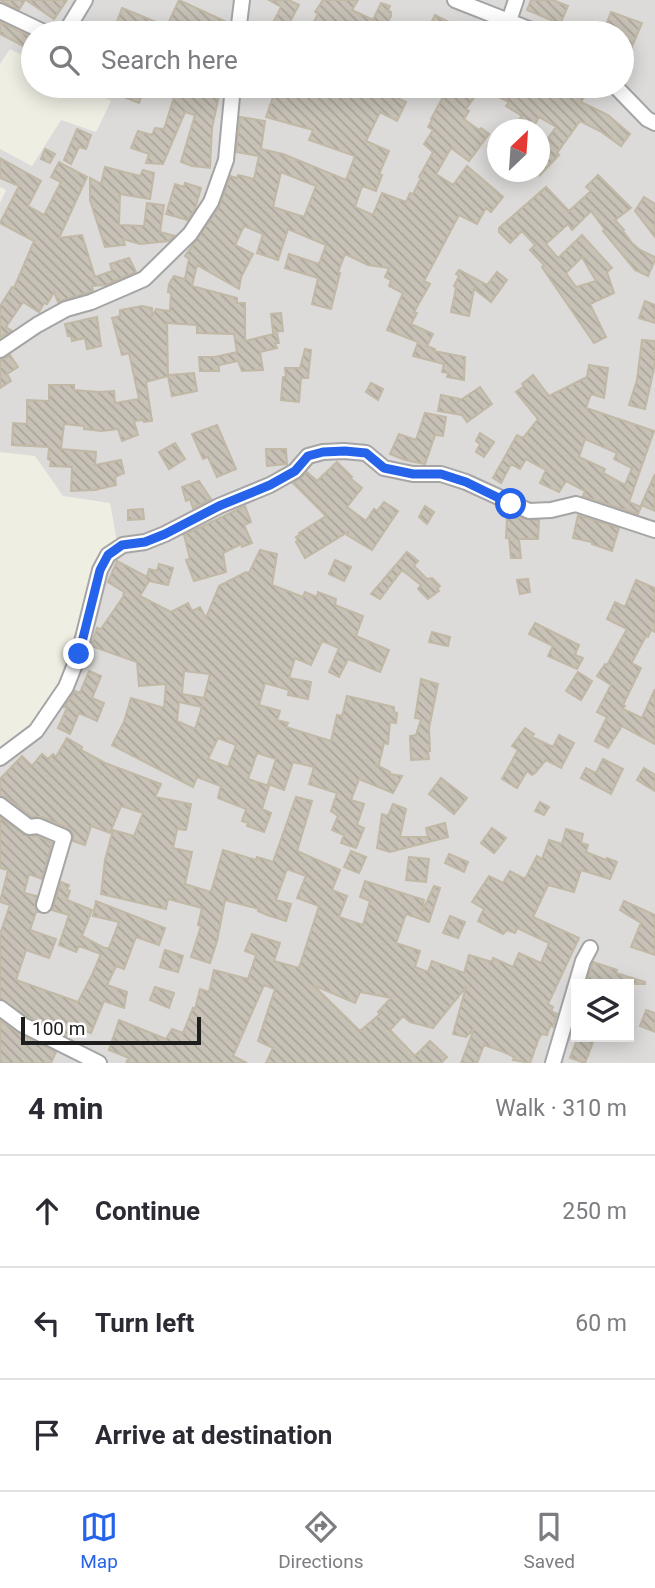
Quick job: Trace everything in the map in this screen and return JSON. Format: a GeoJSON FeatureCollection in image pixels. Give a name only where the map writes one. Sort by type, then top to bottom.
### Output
{"type":"FeatureCollection","features":[{"type":"Feature","properties":{"kind":"street"},"geometry":{"type":"LineString","coordinates":[[72,21],[85,0]]}},
{"type":"Feature","properties":{"kind":"street"},"geometry":{"type":"LineString","coordinates":[[239,21],[242,0]]}},
{"type":"Feature","properties":{"kind":"street"},"geometry":{"type":"LineString","coordinates":[[455,0],[475,10],[509,20],[516,0]]}},
{"type":"Feature","properties":{"kind":"street"},"geometry":{"type":"LineString","coordinates":[[0,11],[21,21]]}},
{"type":"Feature","properties":{"kind":"street"},"geometry":{"type":"LineString","coordinates":[[0,350],[37,324],[66,309],[91,302],[144,279],[190,234],[211,202],[226,160],[232,98]]}},
{"type":"Feature","properties":{"kind":"street"},"geometry":{"type":"LineString","coordinates":[[626,98],[646,119],[655,123]]}},
{"type":"Feature","properties":{"kind":"street"},"geometry":{"type":"LineString","coordinates":[[0,758],[36,731],[66,687],[79,654],[100,570],[108,555],[122,545],[145,542],[165,534],[219,506],[270,485],[295,471],[308,456],[334,451],[366,453],[384,468],[413,474],[441,474],[466,482],[529,511],[551,510],[576,504],[655,530]]}},
{"type":"Feature","properties":{"kind":"street"},"geometry":{"type":"LineString","coordinates":[[0,805],[29,827],[41,827],[64,837],[44,905]]}},
{"type":"Feature","properties":{"kind":"street"},"geometry":{"type":"LineString","coordinates":[[553,1063],[583,961],[590,948]]}},
{"type":"Feature","properties":{"kind":"street"},"geometry":{"type":"LineString","coordinates":[[0,1008],[23,1025],[99,1063]]}},
{"type":"Feature","properties":{"kind":"shaded area"},"geometry":{"type":"Polygon","coordinates":[[[0,0],[655,0],[655,1063],[0,1063],[0,761],[27,749],[43,733],[99,587],[118,547],[110,503],[63,496],[35,456],[0,452],[0,203],[6,190],[0,187],[0,149],[32,166],[61,120],[96,132],[111,101],[105,98],[634,98],[634,21],[21,21],[21,55],[10,49],[0,64],[0,0]]]}},
{"type":"Feature","properties":{"kind":"building"},"geometry":{"type":"Polygon","coordinates":[[[0,0],[25,0],[19,10],[0,0]]]}},
{"type":"Feature","properties":{"kind":"building"},"geometry":{"type":"Polygon","coordinates":[[[26,0],[67,0],[54,19],[26,0]]]}},
{"type":"Feature","properties":{"kind":"building"},"geometry":{"type":"Polygon","coordinates":[[[179,0],[225,21],[169,21],[179,0]]]}},
{"type":"Feature","properties":{"kind":"building"},"geometry":{"type":"Polygon","coordinates":[[[269,0],[289,0],[299,5],[290,21],[274,21],[281,7],[269,0]]]}},
{"type":"Feature","properties":{"kind":"building"},"geometry":{"type":"Polygon","coordinates":[[[323,0],[358,0],[352,10],[373,20],[381,3],[390,6],[388,10],[391,16],[388,21],[314,21],[318,14],[315,12],[323,0]]]}},
{"type":"Feature","properties":{"kind":"building"},"geometry":{"type":"Polygon","coordinates":[[[531,0],[553,0],[568,6],[561,21],[553,21],[527,10],[531,0]]]}},
{"type":"Feature","properties":{"kind":"building"},"geometry":{"type":"Polygon","coordinates":[[[122,8],[154,21],[117,21],[122,8]]]}},
{"type":"Feature","properties":{"kind":"building"},"geometry":{"type":"Polygon","coordinates":[[[611,12],[642,23],[634,42],[634,21],[608,21],[611,12]]]}},
{"type":"Feature","properties":{"kind":"building"},"geometry":{"type":"Polygon","coordinates":[[[435,15],[447,21],[432,21],[435,15]]]}},
{"type":"Feature","properties":{"kind":"building"},"geometry":{"type":"Polygon","coordinates":[[[0,22],[21,32],[21,45],[0,34],[0,22]]]}},
{"type":"Feature","properties":{"kind":"building"},"geometry":{"type":"Polygon","coordinates":[[[126,98],[141,98],[139,103],[126,98]]]}},
{"type":"Feature","properties":{"kind":"building"},"geometry":{"type":"Polygon","coordinates":[[[174,98],[218,98],[212,128],[210,168],[181,162],[195,115],[185,112],[163,164],[146,163],[149,154],[131,148],[138,131],[152,135],[155,128],[164,129],[174,98]]]}},
{"type":"Feature","properties":{"kind":"building"},"geometry":{"type":"Polygon","coordinates":[[[273,98],[398,98],[406,102],[397,121],[380,112],[366,141],[389,151],[379,174],[382,175],[376,191],[362,186],[355,207],[373,215],[382,193],[406,202],[410,193],[413,194],[433,152],[424,144],[433,130],[428,127],[442,98],[474,98],[466,109],[469,111],[464,119],[487,132],[487,137],[469,161],[451,148],[436,174],[453,185],[467,166],[503,197],[491,212],[486,208],[477,224],[459,215],[424,281],[430,284],[414,312],[417,313],[411,324],[433,334],[427,346],[435,349],[434,351],[465,357],[464,380],[447,377],[448,373],[442,372],[444,364],[413,356],[418,342],[387,330],[403,293],[389,286],[391,280],[385,277],[389,268],[368,265],[345,254],[338,272],[340,273],[331,309],[312,304],[318,278],[285,268],[289,254],[319,264],[326,245],[288,229],[278,260],[257,253],[263,234],[244,226],[235,245],[253,254],[241,277],[239,289],[197,265],[192,286],[237,298],[237,303],[245,303],[245,341],[277,333],[277,348],[260,352],[263,370],[242,371],[238,361],[219,365],[219,371],[200,371],[199,357],[237,352],[234,334],[197,333],[197,325],[167,323],[168,375],[194,373],[197,391],[172,396],[168,376],[146,382],[152,421],[144,422],[143,417],[143,420],[134,421],[138,435],[122,441],[118,429],[102,431],[64,424],[61,449],[96,452],[95,465],[121,460],[124,473],[115,477],[116,485],[95,490],[71,491],[72,467],[50,466],[49,447],[12,445],[13,423],[27,424],[27,400],[49,401],[49,385],[74,385],[74,390],[114,391],[115,403],[139,399],[129,353],[122,355],[112,318],[120,316],[120,310],[142,306],[152,308],[152,316],[156,309],[170,311],[169,284],[174,276],[185,279],[189,259],[185,256],[219,207],[230,176],[254,179],[259,156],[236,152],[240,117],[265,121],[261,149],[283,154],[346,180],[355,156],[309,140],[313,130],[266,117],[273,98]],[[281,172],[273,207],[304,217],[316,186],[281,172]]]}},
{"type":"Feature","properties":{"kind":"building"},"geometry":{"type":"Polygon","coordinates":[[[501,98],[583,98],[581,102],[608,115],[630,134],[621,146],[580,121],[550,164],[550,135],[556,127],[550,123],[550,119],[519,119],[522,116],[506,106],[509,102],[501,98]]]}},
{"type":"Feature","properties":{"kind":"building"},"geometry":{"type":"Polygon","coordinates":[[[77,129],[91,135],[86,149],[79,147],[71,164],[64,160],[77,129]]]}},
{"type":"Feature","properties":{"kind":"building"},"geometry":{"type":"Polygon","coordinates":[[[45,149],[55,154],[50,163],[41,159],[45,149]]]}},
{"type":"Feature","properties":{"kind":"building"},"geometry":{"type":"Polygon","coordinates":[[[0,158],[41,181],[28,206],[44,215],[61,182],[51,177],[59,162],[87,177],[59,238],[82,235],[95,277],[112,271],[110,264],[129,258],[136,272],[106,285],[92,286],[93,291],[58,302],[54,292],[39,312],[23,302],[6,327],[12,331],[0,338],[0,306],[12,287],[14,288],[34,241],[0,223],[19,186],[0,178],[0,158]]]}},
{"type":"Feature","properties":{"kind":"building"},"geometry":{"type":"Polygon","coordinates":[[[105,167],[140,176],[143,170],[154,173],[150,199],[120,194],[119,225],[144,226],[147,203],[164,205],[160,232],[175,236],[169,241],[140,244],[123,239],[125,245],[105,247],[90,200],[90,178],[101,184],[105,167]]]}},
{"type":"Feature","properties":{"kind":"building"},"geometry":{"type":"Polygon","coordinates":[[[598,175],[631,208],[615,220],[632,243],[655,257],[648,276],[635,270],[603,231],[605,230],[591,211],[572,230],[568,224],[546,244],[558,258],[582,235],[612,268],[607,272],[614,293],[590,304],[606,337],[594,343],[542,267],[544,265],[530,250],[535,245],[522,231],[510,243],[499,232],[499,228],[546,187],[569,211],[591,191],[586,187],[598,175]],[[582,257],[566,273],[576,287],[596,281],[582,257]]]}},
{"type":"Feature","properties":{"kind":"building"},"geometry":{"type":"Polygon","coordinates":[[[185,183],[201,188],[195,209],[188,220],[166,214],[175,184],[184,187],[185,183]]]}},
{"type":"Feature","properties":{"kind":"building"},"geometry":{"type":"Polygon","coordinates":[[[644,197],[655,204],[655,237],[635,211],[644,197]]]}},
{"type":"Feature","properties":{"kind":"building"},"geometry":{"type":"Polygon","coordinates":[[[459,270],[487,285],[497,272],[507,280],[491,302],[474,289],[469,316],[451,312],[456,288],[454,286],[459,276],[456,274],[459,270]]]}},
{"type":"Feature","properties":{"kind":"building"},"geometry":{"type":"Polygon","coordinates":[[[645,301],[655,305],[655,323],[639,318],[645,301]]]}},
{"type":"Feature","properties":{"kind":"building"},"geometry":{"type":"Polygon","coordinates":[[[281,313],[283,331],[273,332],[271,314],[281,313]]]}},
{"type":"Feature","properties":{"kind":"building"},"geometry":{"type":"Polygon","coordinates":[[[97,317],[101,346],[87,349],[85,338],[72,341],[71,336],[68,336],[65,324],[97,317]]]}},
{"type":"Feature","properties":{"kind":"building"},"geometry":{"type":"Polygon","coordinates":[[[642,340],[655,341],[655,364],[645,409],[629,405],[637,380],[642,340]]]}},
{"type":"Feature","properties":{"kind":"building"},"geometry":{"type":"Polygon","coordinates":[[[305,349],[311,350],[308,378],[301,378],[299,402],[281,400],[283,377],[286,377],[285,368],[300,368],[305,349]]]}},
{"type":"Feature","properties":{"kind":"building"},"geometry":{"type":"Polygon","coordinates":[[[10,355],[18,367],[7,374],[11,381],[0,388],[0,360],[10,355]]]}},
{"type":"Feature","properties":{"kind":"building"},"geometry":{"type":"Polygon","coordinates":[[[589,365],[608,368],[604,398],[591,394],[586,408],[654,431],[629,502],[641,507],[638,514],[583,496],[585,491],[566,481],[559,492],[540,483],[546,470],[526,459],[520,469],[511,464],[501,483],[493,478],[517,435],[523,438],[538,419],[516,392],[524,386],[522,384],[533,375],[549,396],[587,377],[589,365]],[[585,439],[579,457],[605,469],[603,473],[625,485],[632,468],[614,459],[617,453],[585,439]]]}},
{"type":"Feature","properties":{"kind":"building"},"geometry":{"type":"Polygon","coordinates":[[[371,383],[383,389],[378,400],[366,392],[371,383]]]}},
{"type":"Feature","properties":{"kind":"building"},"geometry":{"type":"Polygon","coordinates":[[[480,387],[492,404],[467,422],[462,415],[438,411],[441,395],[460,399],[459,401],[480,387]]]}},
{"type":"Feature","properties":{"kind":"building"},"geometry":{"type":"Polygon","coordinates":[[[425,413],[446,417],[443,436],[435,435],[425,464],[390,454],[399,434],[416,440],[425,413]]]}},
{"type":"Feature","properties":{"kind":"building"},"geometry":{"type":"Polygon","coordinates":[[[217,425],[236,469],[217,477],[208,457],[203,459],[192,434],[217,425]]]}},
{"type":"Feature","properties":{"kind":"building"},"geometry":{"type":"Polygon","coordinates":[[[480,433],[494,442],[484,457],[476,452],[480,444],[476,441],[480,433]]]}},
{"type":"Feature","properties":{"kind":"building"},"geometry":{"type":"Polygon","coordinates":[[[175,443],[185,459],[169,469],[159,452],[175,443]]]}},
{"type":"Feature","properties":{"kind":"building"},"geometry":{"type":"Polygon","coordinates":[[[266,449],[286,449],[287,464],[267,466],[266,449]]]}},
{"type":"Feature","properties":{"kind":"building"},"geometry":{"type":"Polygon","coordinates":[[[337,462],[362,488],[347,507],[366,521],[374,509],[377,511],[384,502],[398,511],[372,550],[347,535],[348,532],[305,558],[296,537],[326,516],[293,483],[307,472],[317,481],[337,462]]]}},
{"type":"Feature","properties":{"kind":"building"},"geometry":{"type":"Polygon","coordinates":[[[655,474],[655,511],[641,505],[655,474]]]}},
{"type":"Feature","properties":{"kind":"building"},"geometry":{"type":"Polygon","coordinates":[[[199,481],[211,499],[193,508],[190,499],[186,501],[182,487],[199,481]]]}},
{"type":"Feature","properties":{"kind":"building"},"geometry":{"type":"Polygon","coordinates":[[[245,506],[251,522],[244,525],[252,543],[242,547],[241,544],[223,553],[226,572],[194,581],[186,560],[190,559],[184,535],[245,506]]]}},
{"type":"Feature","properties":{"kind":"building"},"geometry":{"type":"Polygon","coordinates":[[[425,506],[434,512],[427,524],[419,517],[425,506]]]}},
{"type":"Feature","properties":{"kind":"building"},"geometry":{"type":"Polygon","coordinates":[[[143,509],[144,519],[128,520],[128,510],[143,509]]]}},
{"type":"Feature","properties":{"kind":"building"},"geometry":{"type":"Polygon","coordinates":[[[578,515],[619,528],[612,551],[592,542],[573,538],[578,515]]]}},
{"type":"Feature","properties":{"kind":"building"},"geometry":{"type":"Polygon","coordinates":[[[507,517],[539,520],[538,539],[519,539],[521,558],[511,558],[509,538],[506,538],[507,517]]]}},
{"type":"Feature","properties":{"kind":"building"},"geometry":{"type":"Polygon","coordinates":[[[260,550],[277,554],[272,585],[303,597],[305,592],[317,597],[318,592],[336,599],[335,605],[363,616],[356,636],[389,650],[380,672],[348,659],[339,677],[329,672],[339,648],[322,641],[311,665],[295,658],[289,678],[311,682],[308,699],[288,695],[289,690],[265,683],[259,705],[280,711],[277,720],[288,723],[286,727],[331,741],[337,715],[342,716],[347,696],[394,707],[394,712],[397,713],[396,723],[390,722],[388,744],[384,743],[379,764],[375,764],[390,774],[402,776],[393,793],[359,779],[351,800],[364,804],[357,825],[364,828],[356,848],[341,843],[344,835],[332,830],[338,816],[331,811],[337,793],[309,784],[314,767],[293,762],[284,790],[268,784],[276,759],[257,753],[248,779],[269,786],[262,809],[271,813],[264,832],[247,826],[248,823],[242,821],[246,809],[218,798],[221,786],[197,777],[193,787],[112,745],[124,722],[131,698],[164,708],[166,684],[139,686],[137,662],[91,646],[97,628],[101,629],[123,597],[124,592],[108,582],[117,561],[147,577],[149,569],[157,571],[159,564],[173,568],[168,585],[149,581],[140,596],[171,612],[188,603],[192,611],[200,607],[206,618],[219,586],[246,572],[249,573],[260,550]],[[184,671],[182,694],[204,698],[210,674],[184,671]],[[179,702],[177,721],[195,729],[202,707],[179,702]],[[218,738],[208,759],[228,767],[236,745],[218,738]]]}},
{"type":"Feature","properties":{"kind":"building"},"geometry":{"type":"Polygon","coordinates":[[[407,552],[418,561],[414,566],[427,579],[432,578],[440,586],[437,589],[439,591],[428,599],[418,589],[421,585],[402,570],[380,599],[371,594],[407,552]]]}},
{"type":"Feature","properties":{"kind":"building"},"geometry":{"type":"Polygon","coordinates":[[[335,560],[351,567],[344,581],[329,574],[335,560]]]}},
{"type":"Feature","properties":{"kind":"building"},"geometry":{"type":"Polygon","coordinates":[[[528,579],[530,592],[520,594],[517,580],[528,579]]]}},
{"type":"Feature","properties":{"kind":"building"},"geometry":{"type":"Polygon","coordinates":[[[636,580],[655,588],[655,632],[651,630],[648,637],[646,636],[632,662],[641,668],[623,709],[642,718],[655,689],[655,744],[622,726],[608,748],[595,741],[607,717],[597,712],[611,685],[597,676],[605,664],[607,665],[627,629],[607,619],[615,602],[625,607],[636,580]]]}},
{"type":"Feature","properties":{"kind":"building"},"geometry":{"type":"Polygon","coordinates":[[[535,623],[579,645],[575,655],[583,658],[577,669],[548,656],[553,646],[529,634],[535,623]]]}},
{"type":"Feature","properties":{"kind":"building"},"geometry":{"type":"Polygon","coordinates":[[[432,632],[450,637],[448,646],[429,642],[432,632]]]}},
{"type":"Feature","properties":{"kind":"building"},"geometry":{"type":"Polygon","coordinates":[[[89,671],[101,676],[92,698],[104,703],[97,721],[79,713],[70,734],[58,728],[67,708],[64,707],[75,691],[80,693],[89,671]]]}},
{"type":"Feature","properties":{"kind":"building"},"geometry":{"type":"Polygon","coordinates":[[[578,672],[592,681],[581,700],[566,691],[578,672]]]}},
{"type":"Feature","properties":{"kind":"building"},"geometry":{"type":"Polygon","coordinates":[[[421,679],[438,684],[429,728],[430,751],[429,759],[411,760],[410,736],[416,735],[421,719],[415,718],[421,679]]]}},
{"type":"Feature","properties":{"kind":"building"},"geometry":{"type":"Polygon","coordinates":[[[525,728],[534,734],[532,737],[553,747],[559,735],[574,743],[561,768],[546,760],[532,775],[527,771],[517,788],[502,779],[518,750],[512,746],[525,728]]]}},
{"type":"Feature","properties":{"kind":"building"},"geometry":{"type":"Polygon","coordinates":[[[67,738],[82,747],[81,750],[105,763],[161,784],[155,797],[191,804],[186,830],[177,829],[173,848],[192,852],[185,884],[211,892],[223,850],[273,862],[296,797],[312,801],[297,851],[340,870],[332,890],[347,896],[339,917],[363,925],[370,901],[360,897],[365,881],[424,900],[422,912],[434,886],[440,888],[429,922],[406,914],[396,943],[420,951],[415,967],[428,972],[432,961],[464,973],[469,955],[492,962],[493,958],[513,967],[519,953],[541,963],[549,943],[517,928],[515,933],[507,930],[503,934],[478,921],[484,909],[472,902],[489,876],[503,883],[510,871],[525,879],[537,856],[542,859],[549,840],[562,844],[566,829],[583,834],[581,843],[588,845],[586,852],[617,862],[610,879],[581,870],[574,892],[548,885],[533,917],[579,938],[548,1004],[553,1007],[551,1011],[557,1014],[553,1027],[550,1026],[547,1035],[542,1034],[539,1038],[530,1063],[513,1060],[514,1057],[484,1045],[477,1063],[461,1063],[474,1029],[466,1037],[453,1034],[466,987],[433,1028],[410,1022],[403,1016],[390,1030],[415,1056],[430,1041],[447,1057],[441,1063],[266,1063],[273,1048],[258,1041],[275,989],[264,985],[233,1056],[247,1063],[126,1063],[129,1058],[109,1050],[119,1020],[166,1039],[172,1029],[183,1033],[193,1008],[195,1009],[200,989],[209,992],[214,970],[248,979],[256,955],[245,951],[252,934],[280,943],[274,961],[299,968],[319,906],[297,898],[306,876],[287,869],[276,900],[291,904],[286,921],[258,911],[259,909],[225,900],[210,963],[191,957],[201,926],[198,925],[202,908],[168,899],[166,909],[101,894],[105,860],[113,830],[134,836],[143,813],[121,806],[110,833],[91,826],[85,845],[73,841],[73,834],[68,828],[42,817],[32,817],[6,797],[0,796],[0,779],[22,756],[32,766],[42,754],[48,759],[53,754],[56,757],[67,738]],[[313,985],[360,1031],[380,1014],[378,1012],[391,998],[360,992],[355,1003],[313,985]]]}},
{"type":"Feature","properties":{"kind":"building"},"geometry":{"type":"Polygon","coordinates":[[[603,759],[623,769],[611,794],[581,778],[586,768],[596,773],[603,759]]]}},
{"type":"Feature","properties":{"kind":"building"},"geometry":{"type":"Polygon","coordinates":[[[644,768],[655,775],[655,791],[637,780],[644,768]]]}},
{"type":"Feature","properties":{"kind":"building"},"geometry":{"type":"Polygon","coordinates":[[[441,778],[467,798],[454,814],[429,794],[441,778]]]}},
{"type":"Feature","properties":{"kind":"building"},"geometry":{"type":"Polygon","coordinates":[[[540,802],[549,807],[544,815],[535,811],[540,802]]]}},
{"type":"Feature","properties":{"kind":"building"},"geometry":{"type":"Polygon","coordinates":[[[393,804],[406,809],[400,837],[428,837],[426,828],[445,823],[448,837],[390,852],[377,848],[382,814],[388,816],[393,804]]]}},
{"type":"Feature","properties":{"kind":"building"},"geometry":{"type":"Polygon","coordinates":[[[0,817],[24,835],[37,836],[52,843],[42,879],[29,874],[24,893],[37,896],[35,907],[38,912],[30,930],[56,939],[49,958],[26,950],[16,980],[78,1002],[92,975],[101,954],[79,946],[76,952],[59,945],[69,915],[52,910],[61,882],[69,885],[67,900],[92,910],[82,936],[104,948],[109,948],[119,922],[93,916],[96,901],[165,928],[159,945],[136,937],[124,969],[116,966],[107,985],[127,992],[124,1008],[104,1001],[91,1033],[72,1027],[68,1037],[0,999],[0,934],[10,905],[0,902],[8,870],[0,868],[0,817]]]}},
{"type":"Feature","properties":{"kind":"building"},"geometry":{"type":"Polygon","coordinates":[[[492,828],[506,838],[494,853],[481,843],[492,828]]]}},
{"type":"Feature","properties":{"kind":"building"},"geometry":{"type":"Polygon","coordinates":[[[351,851],[366,857],[359,873],[344,867],[351,851]]]}},
{"type":"Feature","properties":{"kind":"building"},"geometry":{"type":"Polygon","coordinates":[[[449,854],[468,862],[464,872],[445,863],[449,854]]]}},
{"type":"Feature","properties":{"kind":"building"},"geometry":{"type":"Polygon","coordinates":[[[409,857],[429,859],[426,882],[406,880],[409,857]]]}},
{"type":"Feature","properties":{"kind":"building"},"geometry":{"type":"Polygon","coordinates":[[[624,901],[655,915],[655,955],[631,947],[641,923],[620,910],[624,901]]]}},
{"type":"Feature","properties":{"kind":"building"},"geometry":{"type":"Polygon","coordinates":[[[450,916],[465,922],[458,938],[443,933],[450,916]]]}},
{"type":"Feature","properties":{"kind":"building"},"geometry":{"type":"Polygon","coordinates":[[[165,950],[183,956],[178,972],[160,967],[165,950]]]}},
{"type":"Feature","properties":{"kind":"building"},"geometry":{"type":"Polygon","coordinates":[[[593,962],[617,970],[616,973],[645,982],[645,984],[634,984],[634,979],[588,979],[593,962]]]}},
{"type":"Feature","properties":{"kind":"building"},"geometry":{"type":"Polygon","coordinates":[[[155,987],[174,993],[169,1008],[150,1000],[155,987]]]}},
{"type":"Feature","properties":{"kind":"building"},"geometry":{"type":"Polygon","coordinates":[[[646,1010],[655,1013],[655,1032],[640,1026],[646,1010]]]}},
{"type":"Feature","properties":{"kind":"building"},"geometry":{"type":"Polygon","coordinates":[[[0,1020],[18,1033],[56,1052],[51,1063],[0,1063],[0,1020]]]}},
{"type":"Feature","properties":{"kind":"building"},"geometry":{"type":"Polygon","coordinates":[[[576,1042],[593,1042],[585,1063],[570,1058],[576,1042]]]}},
{"type":"Feature","properties":{"kind":"route"},"geometry":{"type":"LineString","coordinates":[[79,654],[100,570],[108,555],[122,545],[145,542],[165,534],[219,506],[270,485],[295,471],[308,456],[323,452],[366,453],[384,468],[397,473],[441,474],[466,482],[511,504]]}}]}
